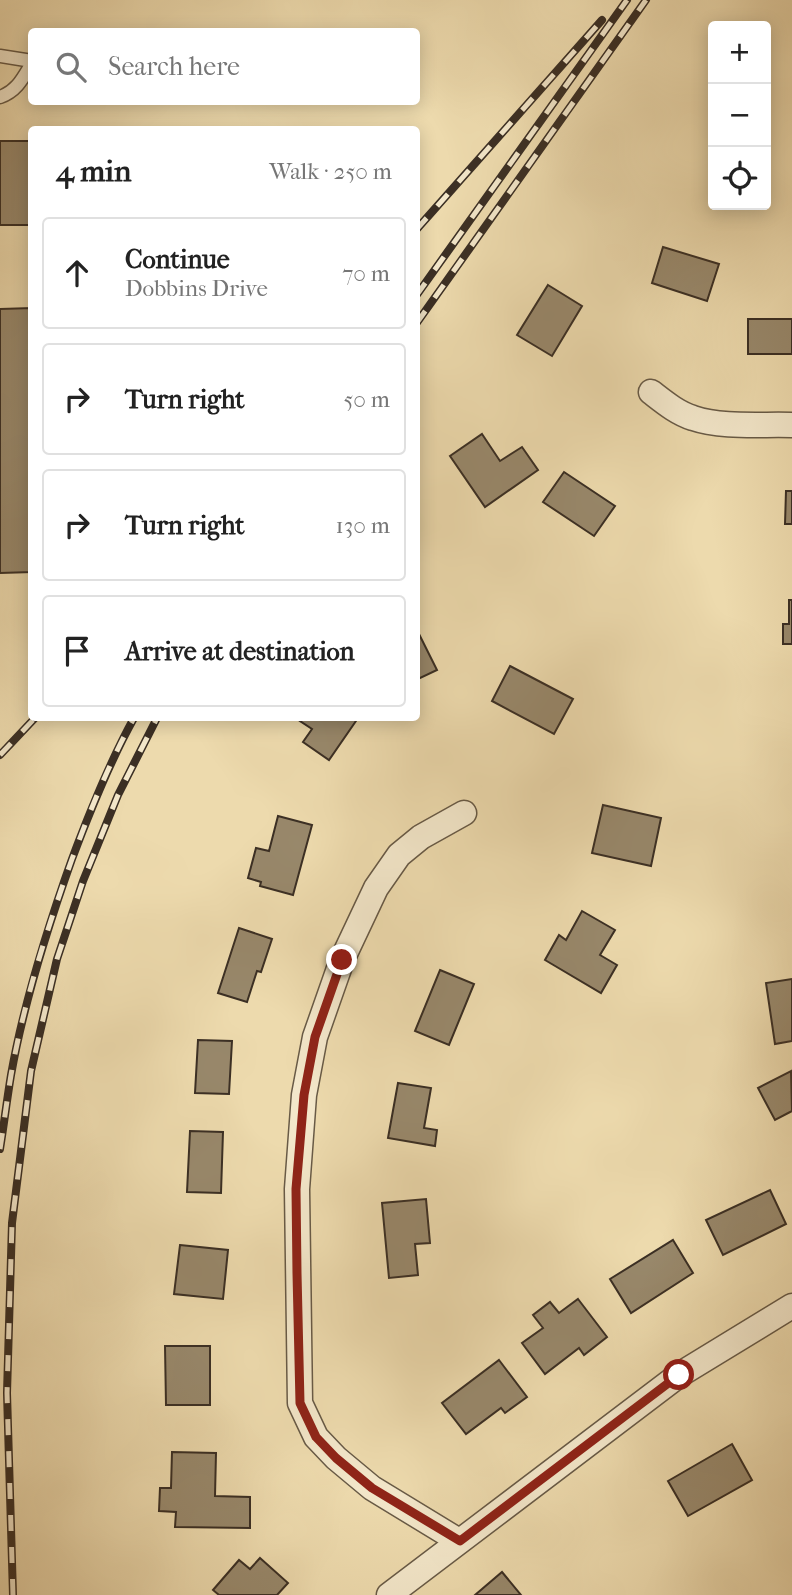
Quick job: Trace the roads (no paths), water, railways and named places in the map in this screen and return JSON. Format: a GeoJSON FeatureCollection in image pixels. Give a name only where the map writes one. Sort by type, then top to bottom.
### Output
{"type":"FeatureCollection","features":[{"type":"Feature","properties":{"kind":"street"},"geometry":{"type":"LineString","coordinates":[[650,392],[670,407],[692,418],[718,423],[792,425]]}},
{"type":"Feature","properties":{"kind":"street"},"geometry":{"type":"LineString","coordinates":[[460,1541],[372,1488],[336,1458],[316,1437],[300,1403],[296,1189],[304,1095],[315,1037],[342,960],[376,888],[399,855],[421,836],[464,813]]}},
{"type":"Feature","properties":{"kind":"street"},"geometry":{"type":"LineString","coordinates":[[389,1595],[679,1375],[792,1306]]}},
{"type":"Feature","properties":{"kind":"lane"},"geometry":{"type":"LineString","coordinates":[[0,56],[28,61]]}},
{"type":"Feature","properties":{"kind":"lane"},"geometry":{"type":"LineString","coordinates":[[0,97],[9,94],[20,83],[28,69]]}},
{"type":"Feature","properties":{"kind":"railway"},"geometry":{"type":"LineString","coordinates":[[420,290],[627,0]]}},
{"type":"Feature","properties":{"kind":"railway"},"geometry":{"type":"LineString","coordinates":[[420,318],[646,0]]}},
{"type":"Feature","properties":{"kind":"railway"},"geometry":{"type":"LineString","coordinates":[[420,225],[602,20]]}},
{"type":"Feature","properties":{"kind":"railway"},"geometry":{"type":"LineString","coordinates":[[0,755],[32,721]]}},
{"type":"Feature","properties":{"kind":"railway"},"geometry":{"type":"LineString","coordinates":[[0,1149],[16,1047],[45,939],[93,805],[132,721]]}},
{"type":"Feature","properties":{"kind":"railway"},"geometry":{"type":"LineString","coordinates":[[13,1595],[7,1393],[12,1223],[31,1071],[57,959],[83,881],[118,795],[155,721]]}}]}
